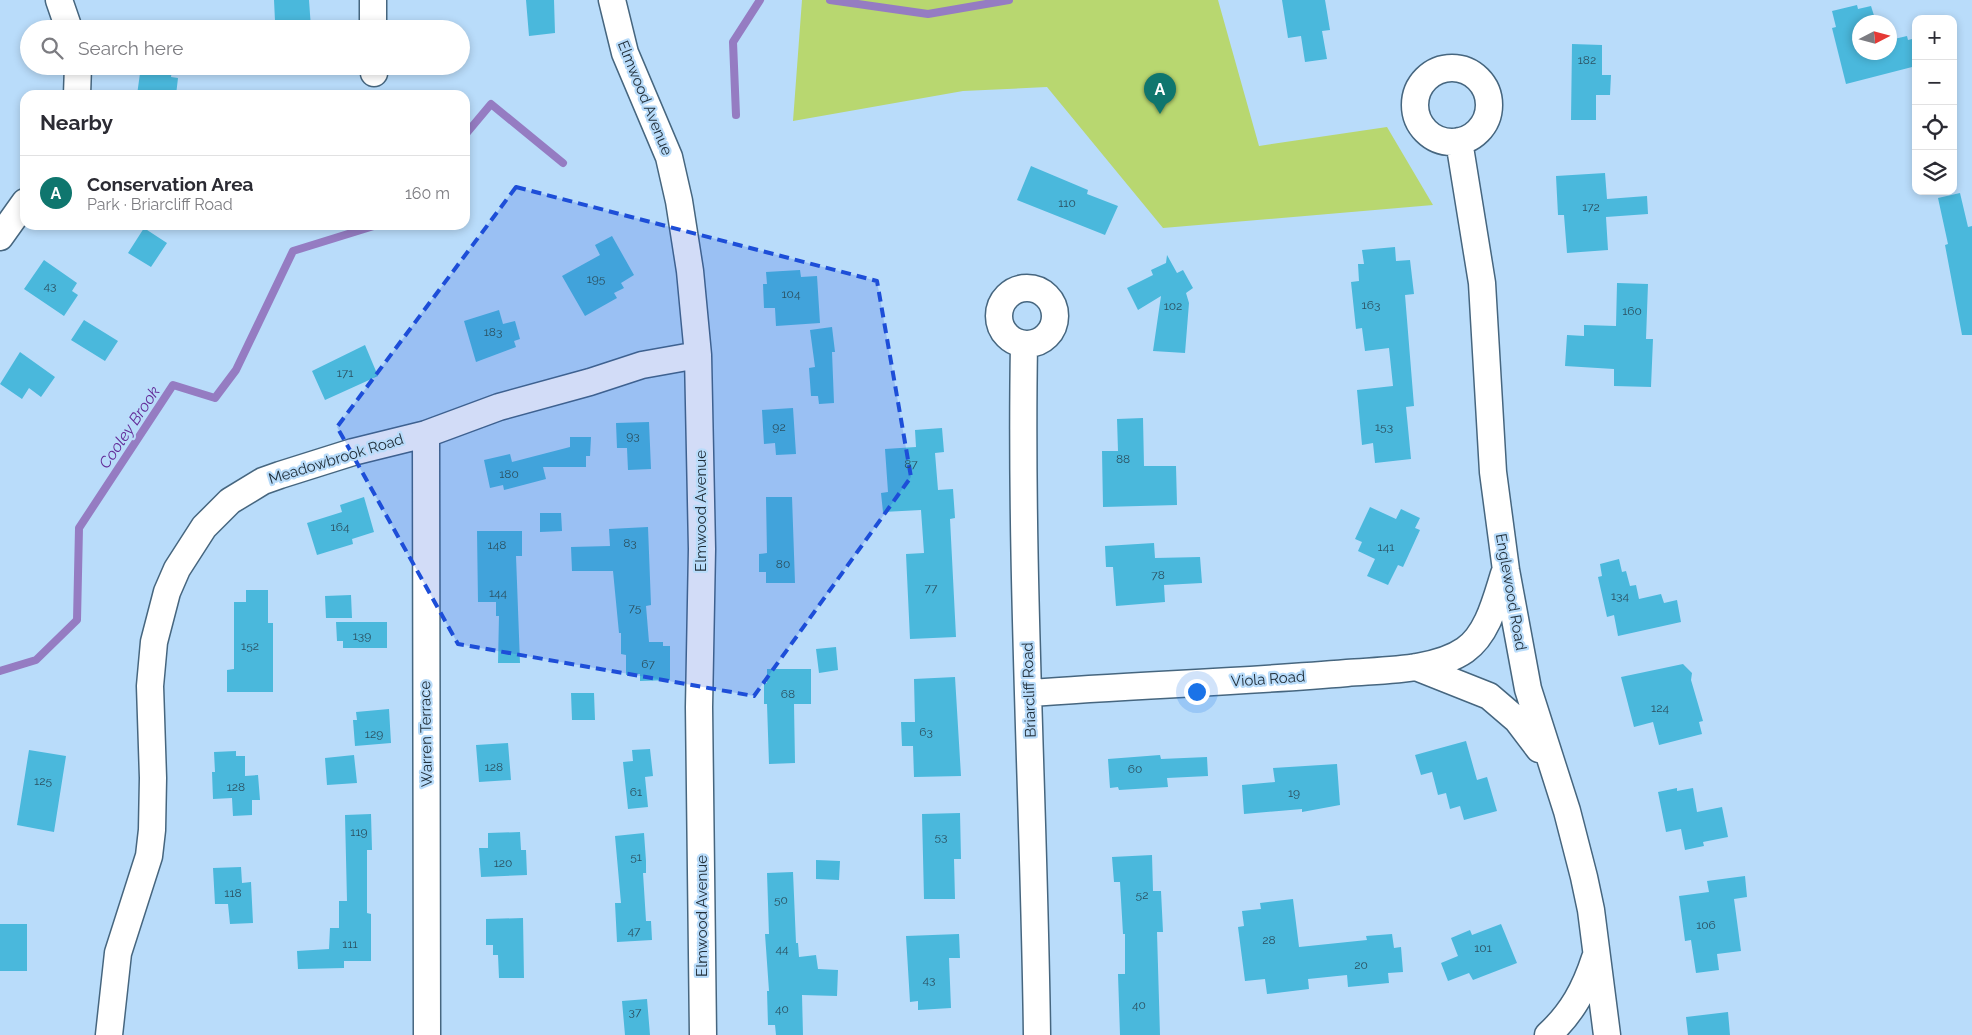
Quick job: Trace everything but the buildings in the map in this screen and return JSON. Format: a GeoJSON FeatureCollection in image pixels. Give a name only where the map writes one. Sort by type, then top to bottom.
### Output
{"type":"FeatureCollection","features":[{"type":"Feature","properties":{"kind":"street"},"geometry":{"type":"LineString","coordinates":[[60,0],[67,20]]}},
{"type":"Feature","properties":{"kind":"street"},"geometry":{"type":"LineString","coordinates":[[373,0],[373,20]]}},
{"type":"Feature","properties":{"kind":"street","name":"Elmwood Avenue"},"geometry":{"type":"LineString","coordinates":[[612,0],[625,53],[668,157],[679,201],[690,271],[698,355],[702,539],[699,707],[703,1035]]}},
{"type":"Feature","properties":{"kind":"street"},"geometry":{"type":"LineString","coordinates":[[78,75],[78,90]]}},
{"type":"Feature","properties":{"kind":"street","name":"Englewood Road"},"geometry":{"type":"LineString","coordinates":[[1458,141],[1482,283],[1493,472],[1506,570],[1528,689],[1567,811],[1584,877],[1597,952],[1607,1035]]}},
{"type":"Feature","properties":{"kind":"street"},"geometry":{"type":"LineString","coordinates":[[0,238],[20,209]]}},
{"type":"Feature","properties":{"kind":"street","name":"Briarcliff Road"},"geometry":{"type":"LineString","coordinates":[[1024,344],[1022,466],[1037,1035]]}},
{"type":"Feature","properties":{"kind":"street","name":"Meadowbrook Road"},"geometry":{"type":"LineString","coordinates":[[109,1035],[118,953],[149,856],[152,821],[150,686],[153,651],[167,592],[177,569],[193,542],[216,514],[230,501],[263,481],[354,452],[426,434],[498,407],[590,382],[642,365],[698,355]]}},
{"type":"Feature","properties":{"kind":"street","name":"Warren Terrace"},"geometry":{"type":"LineString","coordinates":[[426,434],[427,1035]]}},
{"type":"Feature","properties":{"kind":"street","name":"Viola Road"},"geometry":{"type":"LineString","coordinates":[[1029,693],[1285,678],[1416,666],[1450,657],[1465,650],[1474,641],[1488,619],[1506,570]]}},
{"type":"Feature","properties":{"kind":"street","name":"Viola Road"},"geometry":{"type":"LineString","coordinates":[[1416,666],[1489,696],[1516,720],[1551,764]]}},
{"type":"Feature","properties":{"kind":"street"},"geometry":{"type":"LineString","coordinates":[[1548,1035],[1570,1012],[1586,987],[1597,952]]}},
{"type":"Feature","properties":{"kind":"highlighted area"},"geometry":{"type":"Polygon","coordinates":[[[516,187],[877,281],[911,477],[754,696],[458,644],[337,427],[516,187]]]}},
{"type":"Feature","properties":{"kind":"green space"},"geometry":{"type":"Polygon","coordinates":[[[802,0],[1218,0],[1259,146],[1387,127],[1433,205],[1163,228],[1047,87],[963,91],[793,121],[802,0]]]}},
{"type":"Feature","properties":{"kind":"waterway","name":"Cooley Brook"},"geometry":{"type":"LineString","coordinates":[[736,115],[733,42],[760,0]]}},
{"type":"Feature","properties":{"kind":"waterway","name":"Cooley Brook"},"geometry":{"type":"LineString","coordinates":[[830,0],[928,14],[1009,0]]}},
{"type":"Feature","properties":{"kind":"waterway","name":"Cooley Brook"},"geometry":{"type":"LineString","coordinates":[[470,129],[491,104],[563,163]]}},
{"type":"Feature","properties":{"kind":"waterway","name":"Cooley Brook"},"geometry":{"type":"LineString","coordinates":[[0,671],[36,660],[77,620],[79,528],[173,385],[215,398],[236,370],[293,251],[361,230]]}},
{"type":"Feature","properties":{"kind":"place","name":"Conservation Area"},"geometry":{"type":"Point","coordinates":[1160,114]}}]}
